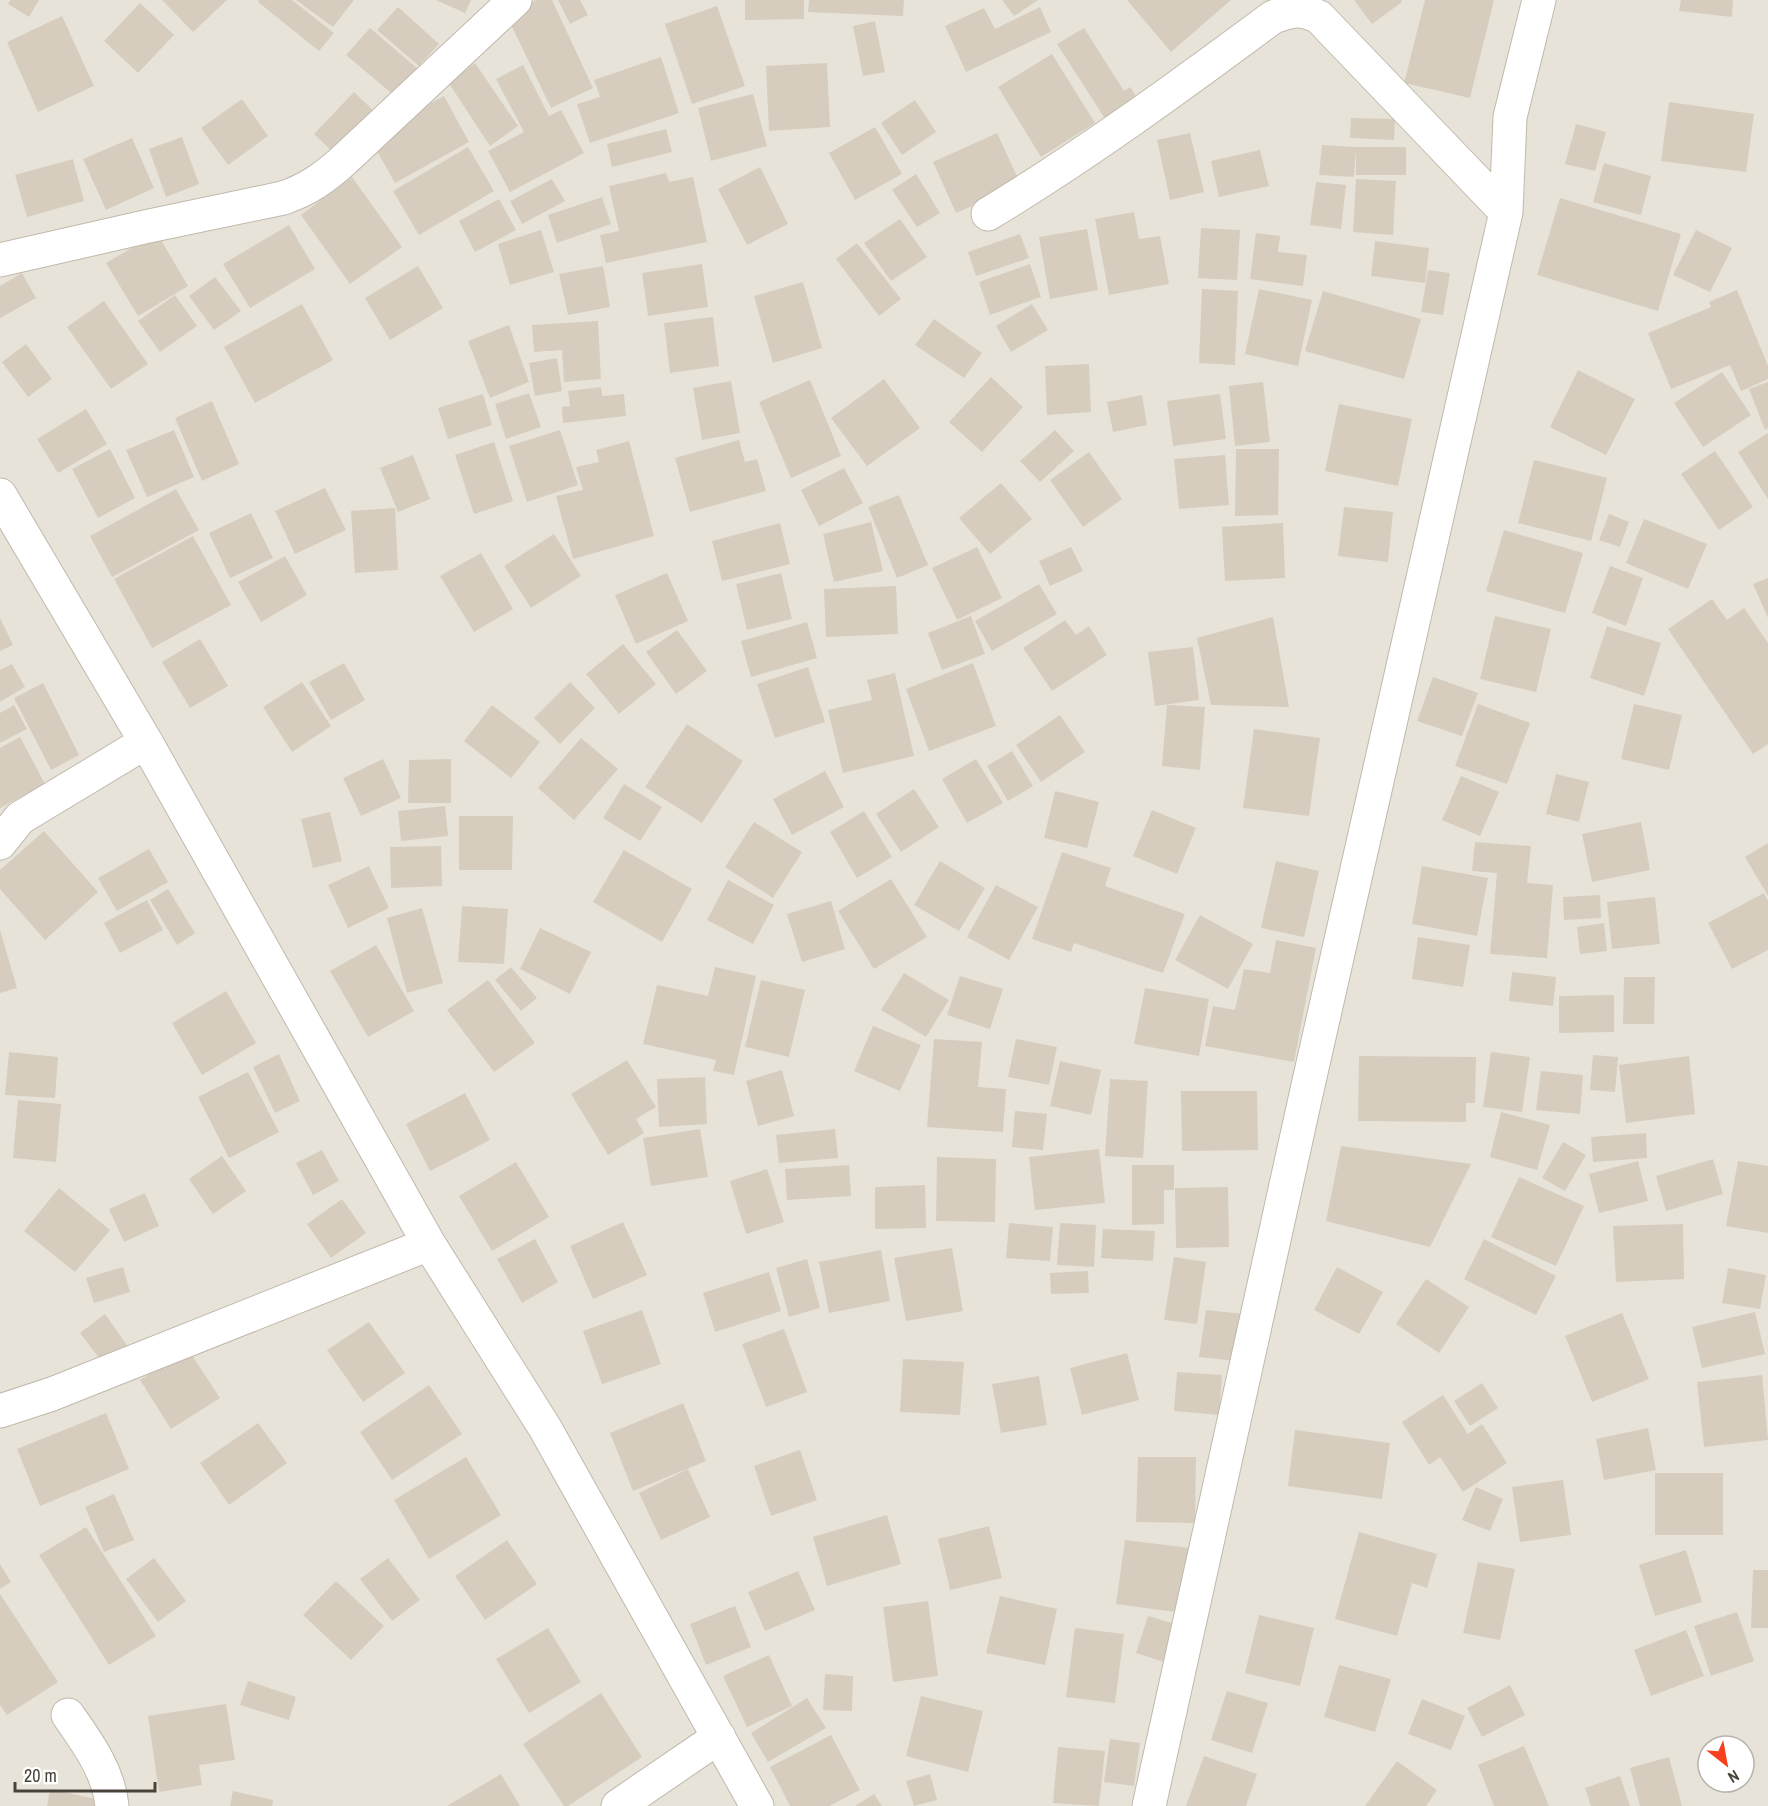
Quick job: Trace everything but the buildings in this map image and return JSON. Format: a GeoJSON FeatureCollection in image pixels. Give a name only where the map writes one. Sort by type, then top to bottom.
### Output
{"type":"FeatureCollection","features":[{"type":"Feature","properties":{"kind":"street"},"geometry":{"type":"LineString","coordinates":[[0,260],[303,192],[325,177],[515,0]]}},
{"type":"Feature","properties":{"kind":"street"},"geometry":{"type":"LineString","coordinates":[[1149,1806],[1307,1090],[1506,212],[1510,117],[1539,0]]}},
{"type":"Feature","properties":{"kind":"street"},"geometry":{"type":"LineString","coordinates":[[988,214],[1113,134],[1273,17],[1290,11],[1306,10],[1319,17],[1506,212]]}},
{"type":"Feature","properties":{"kind":"street"},"geometry":{"type":"LineString","coordinates":[[0,495],[146,742],[429,1244],[545,1428],[757,1806]]}},
{"type":"Feature","properties":{"kind":"street"},"geometry":{"type":"LineString","coordinates":[[0,843],[20,818],[146,742]]}},
{"type":"Feature","properties":{"kind":"street"},"geometry":{"type":"LineString","coordinates":[[0,1412],[52,1394],[429,1244]]}},
{"type":"Feature","properties":{"kind":"street"},"geometry":{"type":"LineString","coordinates":[[68,1715],[96,1756],[111,1796],[112,1806]]}},
{"type":"Feature","properties":{"kind":"street"},"geometry":{"type":"LineString","coordinates":[[618,1806],[720,1737]]}},
{"type":"Feature","properties":{"kind":"shaded area"},"geometry":{"type":"Polygon","coordinates":[[[0,0],[1768,0],[1768,1806],[0,1806],[0,0]]]}}]}
